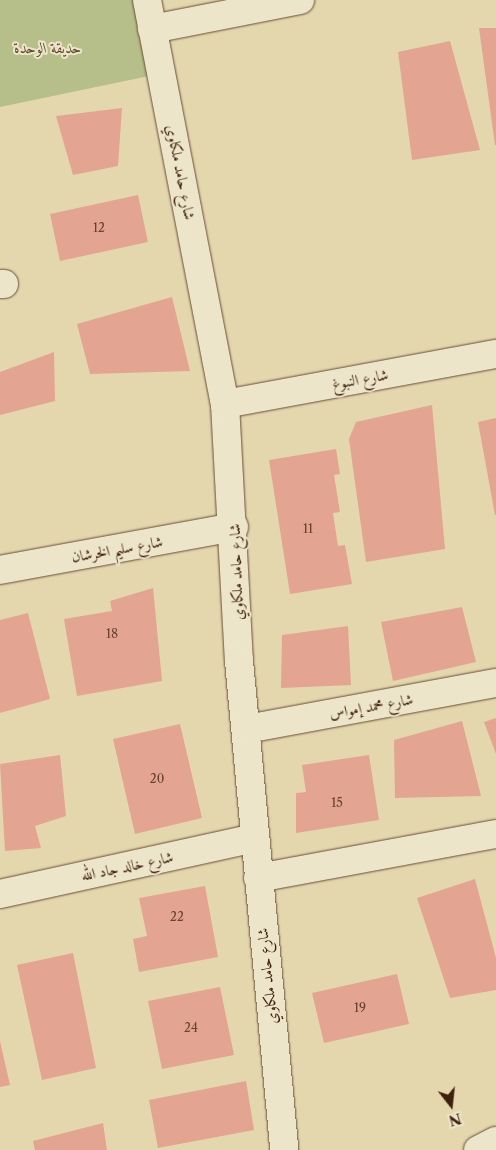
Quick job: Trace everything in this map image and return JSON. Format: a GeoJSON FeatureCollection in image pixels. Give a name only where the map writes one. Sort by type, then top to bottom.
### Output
{"type":"FeatureCollection","features":[{"type":"Feature","properties":{"kind":"street","name":"شارع حامد ملكاوي"},"geometry":{"type":"LineString","coordinates":[[147,0],[225,404],[234,527],[239,661],[247,729],[258,878],[284,1150]]}},
{"type":"Feature","properties":{"kind":"street"},"geometry":{"type":"LineString","coordinates":[[152,29],[300,0]]}},
{"type":"Feature","properties":{"kind":"street","name":"شارع النبوغ"},"geometry":{"type":"LineString","coordinates":[[225,404],[496,354]]}},
{"type":"Feature","properties":{"kind":"street","name":"شارع سليم الخرشان"},"geometry":{"type":"LineString","coordinates":[[0,570],[234,527]]}},
{"type":"Feature","properties":{"kind":"street","name":"شارع محمد إمواس"},"geometry":{"type":"LineString","coordinates":[[247,729],[496,683]]}},
{"type":"Feature","properties":{"kind":"street"},"geometry":{"type":"LineString","coordinates":[[258,878],[496,834]]}},
{"type":"Feature","properties":{"kind":"street","name":"شارع خالد جاد الله"},"geometry":{"type":"LineString","coordinates":[[0,894],[255,838]]}},
{"type":"Feature","properties":{"kind":"street"},"geometry":{"type":"LineString","coordinates":[[478,1150],[496,1141]]}},
{"type":"Feature","properties":{"kind":"green space","name":"حديقة الوحدة"},"geometry":{"type":"Polygon","coordinates":[[[0,0],[134,0],[149,76],[0,107],[0,0]]]}},
{"type":"Feature","properties":{"kind":"building"},"geometry":{"type":"Polygon","coordinates":[[[479,28],[496,28],[496,145],[495,145],[479,28]]]}},
{"type":"Feature","properties":{"kind":"building"},"geometry":{"type":"Polygon","coordinates":[[[450,41],[480,150],[412,160],[398,52],[450,41]]]}},
{"type":"Feature","properties":{"kind":"building"},"geometry":{"type":"Polygon","coordinates":[[[122,108],[118,166],[73,175],[56,116],[122,108]]]}},
{"type":"Feature","properties":{"kind":"building"},"geometry":{"type":"Polygon","coordinates":[[[138,195],[148,242],[60,261],[50,214],[138,195]]]}},
{"type":"Feature","properties":{"kind":"building"},"geometry":{"type":"Polygon","coordinates":[[[172,297],[190,371],[90,374],[77,324],[172,297]]]}},
{"type":"Feature","properties":{"kind":"building"},"geometry":{"type":"Polygon","coordinates":[[[54,352],[55,401],[0,415],[0,372],[54,352]]]}},
{"type":"Feature","properties":{"kind":"building"},"geometry":{"type":"Polygon","coordinates":[[[432,405],[445,549],[366,562],[349,439],[356,422],[432,405]]]}},
{"type":"Feature","properties":{"kind":"building"},"geometry":{"type":"Polygon","coordinates":[[[496,418],[496,515],[495,515],[478,422],[496,418]]]}},
{"type":"Feature","properties":{"kind":"building"},"geometry":{"type":"Polygon","coordinates":[[[336,449],[340,474],[334,475],[340,512],[333,513],[338,546],[345,545],[352,584],[290,594],[269,460],[336,449]]]}},
{"type":"Feature","properties":{"kind":"building"},"geometry":{"type":"Polygon","coordinates":[[[153,588],[162,681],[77,696],[64,619],[112,611],[110,601],[153,588]]]}},
{"type":"Feature","properties":{"kind":"building"},"geometry":{"type":"Polygon","coordinates":[[[462,607],[476,662],[393,681],[381,622],[462,607]]]}},
{"type":"Feature","properties":{"kind":"building"},"geometry":{"type":"Polygon","coordinates":[[[28,613],[50,699],[0,713],[0,620],[28,613]]]}},
{"type":"Feature","properties":{"kind":"building"},"geometry":{"type":"Polygon","coordinates":[[[348,626],[351,685],[281,688],[282,635],[348,626]]]}},
{"type":"Feature","properties":{"kind":"building"},"geometry":{"type":"Polygon","coordinates":[[[496,718],[496,754],[484,722],[496,718]]]}},
{"type":"Feature","properties":{"kind":"building"},"geometry":{"type":"Polygon","coordinates":[[[462,721],[481,796],[395,798],[394,740],[462,721]]]}},
{"type":"Feature","properties":{"kind":"building"},"geometry":{"type":"Polygon","coordinates":[[[180,724],[202,818],[135,834],[113,739],[180,724]]]}},
{"type":"Feature","properties":{"kind":"building"},"geometry":{"type":"Polygon","coordinates":[[[60,755],[66,816],[35,826],[41,848],[5,851],[0,764],[60,755]]]}},
{"type":"Feature","properties":{"kind":"building"},"geometry":{"type":"Polygon","coordinates":[[[369,755],[379,820],[296,833],[296,793],[306,792],[302,765],[369,755]]]}},
{"type":"Feature","properties":{"kind":"building"},"geometry":{"type":"Polygon","coordinates":[[[475,879],[496,958],[496,990],[450,998],[417,898],[475,879]]]}},
{"type":"Feature","properties":{"kind":"building"},"geometry":{"type":"Polygon","coordinates":[[[205,886],[218,957],[139,972],[133,939],[147,936],[139,898],[205,886]]]}},
{"type":"Feature","properties":{"kind":"building"},"geometry":{"type":"Polygon","coordinates":[[[73,953],[96,1068],[42,1080],[17,965],[73,953]]]}},
{"type":"Feature","properties":{"kind":"building"},"geometry":{"type":"Polygon","coordinates":[[[397,974],[409,1024],[324,1043],[312,993],[397,974]]]}},
{"type":"Feature","properties":{"kind":"building"},"geometry":{"type":"Polygon","coordinates":[[[220,987],[234,1055],[162,1069],[148,1001],[220,987]]]}},
{"type":"Feature","properties":{"kind":"building"},"geometry":{"type":"Polygon","coordinates":[[[0,1041],[10,1085],[0,1087],[0,1041]]]}},
{"type":"Feature","properties":{"kind":"building"},"geometry":{"type":"Polygon","coordinates":[[[246,1081],[254,1130],[158,1148],[149,1100],[246,1081]]]}},
{"type":"Feature","properties":{"kind":"building"},"geometry":{"type":"Polygon","coordinates":[[[103,1123],[107,1150],[35,1150],[33,1141],[103,1123]]]}}]}
